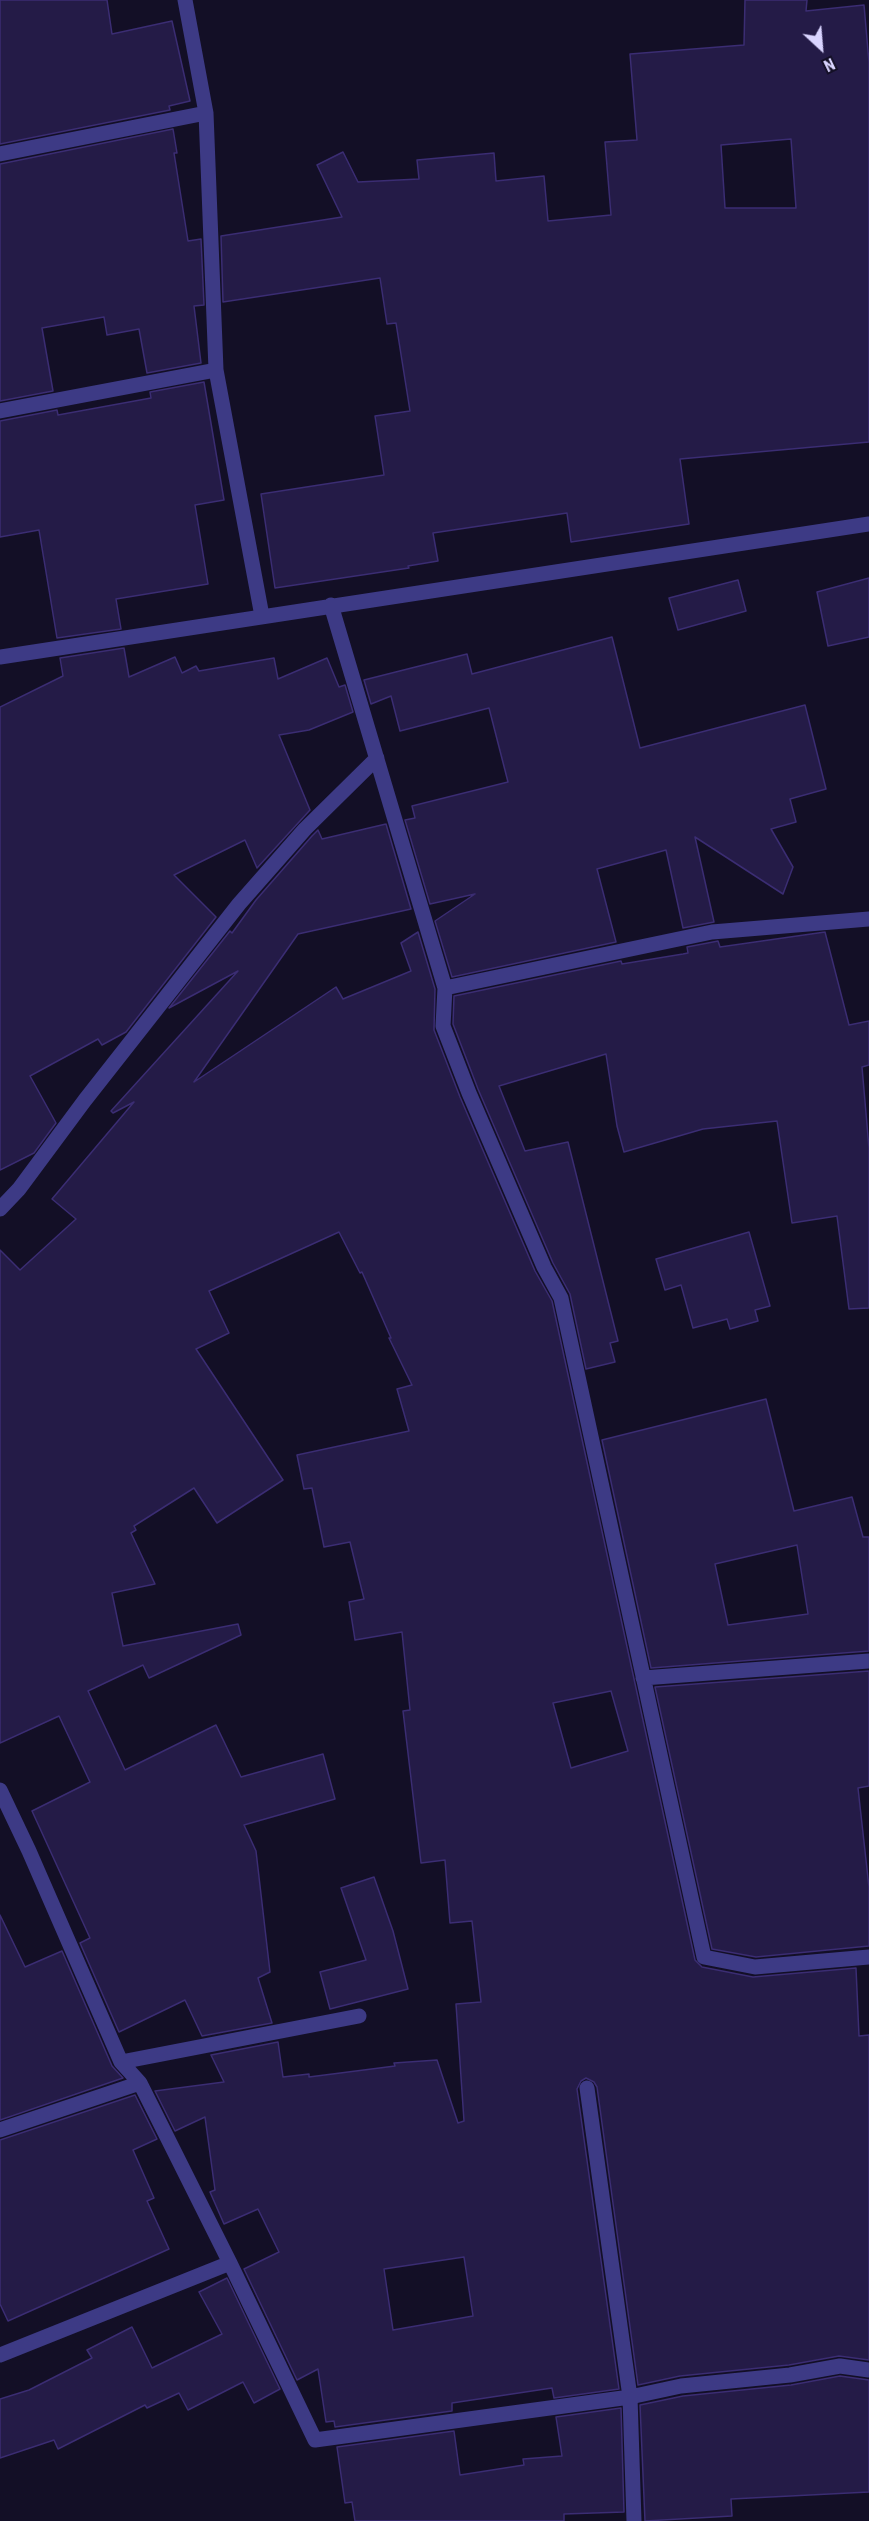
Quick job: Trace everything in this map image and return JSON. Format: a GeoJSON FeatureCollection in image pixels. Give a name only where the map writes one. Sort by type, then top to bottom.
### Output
{"type":"FeatureCollection","features":[{"type":"Feature","properties":{"kind":"street"},"geometry":{"type":"LineString","coordinates":[[185,0],[206,113],[216,370],[262,616]]}},
{"type":"Feature","properties":{"kind":"street"},"geometry":{"type":"LineString","coordinates":[[0,154],[206,113]]}},
{"type":"Feature","properties":{"kind":"street"},"geometry":{"type":"LineString","coordinates":[[0,411],[216,370]]}},
{"type":"Feature","properties":{"kind":"street"},"geometry":{"type":"LineString","coordinates":[[0,657],[869,524]]}},
{"type":"Feature","properties":{"kind":"street"},"geometry":{"type":"LineString","coordinates":[[331,605],[445,988],[442,1026],[539,1256],[561,1298],[704,1957],[755,1967],[869,1957]]}},
{"type":"Feature","properties":{"kind":"street"},"geometry":{"type":"LineString","coordinates":[[0,1209],[19,1189],[85,1100],[239,904],[305,829],[377,758]]}},
{"type":"Feature","properties":{"kind":"street"},"geometry":{"type":"LineString","coordinates":[[445,988],[712,932],[869,918]]}},
{"type":"Feature","properties":{"kind":"street"},"geometry":{"type":"LineString","coordinates":[[643,1678],[869,1661]]}},
{"type":"Feature","properties":{"kind":"street"},"geometry":{"type":"LineString","coordinates":[[0,1790],[121,2062],[140,2083],[315,2440],[630,2397],[681,2386],[840,2366],[869,2370]]}},
{"type":"Feature","properties":{"kind":"street"},"geometry":{"type":"LineString","coordinates":[[121,2062],[359,2016]]}},
{"type":"Feature","properties":{"kind":"street"},"geometry":{"type":"LineString","coordinates":[[0,2130],[140,2083]]}},
{"type":"Feature","properties":{"kind":"street"},"geometry":{"type":"LineString","coordinates":[[587,2088],[630,2397],[634,2521]]}},
{"type":"Feature","properties":{"kind":"street"},"geometry":{"type":"LineString","coordinates":[[0,2355],[230,2263]]}},
{"type":"Feature","properties":{"kind":"building"},"geometry":{"type":"Polygon","coordinates":[[[0,0],[107,0],[112,34],[172,21],[190,101],[169,106],[170,110],[0,144],[0,0]]]}},
{"type":"Feature","properties":{"kind":"building"},"geometry":{"type":"Polygon","coordinates":[[[745,0],[807,0],[806,11],[864,5],[869,62],[869,442],[680,459],[689,524],[571,542],[567,513],[433,533],[438,561],[408,566],[409,568],[275,588],[261,494],[384,475],[375,416],[410,411],[396,323],[387,324],[380,278],[223,302],[221,236],[342,217],[317,165],[343,152],[358,182],[419,179],[417,160],[494,153],[496,181],[544,176],[548,221],[611,215],[605,142],[637,140],[630,54],[744,45],[745,0]],[[791,139],[721,145],[725,208],[796,208],[791,139]]]}},
{"type":"Feature","properties":{"kind":"building"},"geometry":{"type":"Polygon","coordinates":[[[173,129],[177,153],[174,153],[188,241],[201,239],[204,305],[194,306],[201,363],[147,373],[139,329],[107,335],[104,317],[42,328],[53,391],[0,401],[0,164],[173,129]]]}},
{"type":"Feature","properties":{"kind":"building"},"geometry":{"type":"Polygon","coordinates":[[[204,382],[224,500],[195,505],[208,584],[116,599],[121,629],[57,638],[39,530],[0,537],[0,421],[57,410],[58,415],[151,398],[150,392],[204,382]]]}},
{"type":"Feature","properties":{"kind":"building"},"geometry":{"type":"Polygon","coordinates":[[[869,578],[869,637],[828,646],[817,592],[869,578]]]}},
{"type":"Feature","properties":{"kind":"building"},"geometry":{"type":"Polygon","coordinates":[[[738,580],[746,611],[678,630],[669,598],[738,580]]]}},
{"type":"Feature","properties":{"kind":"building"},"geometry":{"type":"Polygon","coordinates":[[[612,637],[640,748],[805,705],[826,789],[790,799],[796,822],[771,829],[793,867],[783,894],[695,837],[714,922],[683,928],[666,850],[597,869],[616,942],[452,977],[435,921],[475,894],[430,904],[405,820],[415,818],[412,806],[508,782],[489,708],[400,731],[391,696],[371,704],[364,680],[467,654],[472,674],[612,637]]]}},
{"type":"Feature","properties":{"kind":"building"},"geometry":{"type":"Polygon","coordinates":[[[124,648],[129,677],[175,657],[182,673],[196,666],[199,671],[274,658],[278,679],[327,658],[339,687],[345,685],[353,712],[309,730],[279,735],[310,810],[257,868],[245,840],[174,875],[216,917],[126,1032],[102,1045],[98,1039],[30,1076],[56,1123],[34,1153],[0,1170],[0,707],[63,676],[60,658],[124,648]]]}},
{"type":"Feature","properties":{"kind":"building"},"geometry":{"type":"Polygon","coordinates":[[[386,824],[411,909],[298,934],[194,1082],[336,987],[343,999],[411,971],[401,943],[418,932],[435,989],[434,1030],[460,1097],[535,1271],[552,1301],[695,1960],[702,1967],[753,1977],[856,1968],[859,2036],[869,2035],[869,2360],[839,2356],[789,2365],[680,2376],[638,2385],[597,2087],[594,2082],[586,2078],[581,2081],[577,2089],[619,2389],[554,2398],[552,2388],[452,2403],[452,2411],[335,2427],[334,2421],[326,2422],[318,2369],[297,2380],[244,2269],[279,2252],[258,2209],[224,2224],[210,2192],[215,2190],[205,2117],[175,2131],[155,2091],[224,2082],[211,2055],[278,2042],[283,2077],[309,2074],[309,2077],[395,2066],[394,2063],[437,2060],[458,2123],[464,2121],[456,2004],[481,2002],[472,1921],[450,1923],[445,1860],[421,1863],[403,1711],[410,1710],[402,1632],[355,1640],[349,1602],[364,1599],[350,1542],[324,1547],[312,1488],[304,1489],[297,1455],[409,1431],[397,1389],[412,1385],[389,1338],[391,1338],[362,1272],[360,1273],[339,1232],[209,1291],[229,1333],[196,1349],[283,1480],[217,1523],[194,1488],[134,1526],[136,1530],[131,1533],[155,1584],[112,1593],[123,1646],[238,1624],[241,1635],[149,1678],[143,1665],[88,1691],[125,1770],[216,1725],[241,1777],[323,1754],[335,1799],[244,1825],[256,1851],[270,1972],[258,1978],[272,2023],[202,2036],[185,2000],[119,2032],[80,1943],[90,1938],[32,1811],[90,1782],[59,1716],[0,1743],[0,1250],[20,1270],[76,1219],[52,1199],[134,1102],[113,1113],[111,1111],[238,971],[169,1008],[230,931],[232,933],[256,900],[318,830],[322,839],[386,824]],[[611,1691],[553,1703],[571,1768],[628,1751],[611,1691]],[[464,2257],[384,2269],[393,2330],[473,2316],[464,2257]]]}},
{"type":"Feature","properties":{"kind":"building"},"geometry":{"type":"Polygon","coordinates":[[[825,932],[849,1025],[869,1021],[869,1065],[862,1067],[869,1148],[869,1308],[849,1309],[837,1216],[792,1223],[777,1121],[703,1129],[624,1152],[617,1126],[606,1054],[499,1086],[525,1151],[568,1142],[618,1341],[610,1343],[615,1362],[586,1369],[570,1294],[553,1263],[478,1089],[453,1024],[454,996],[621,961],[622,964],[688,953],[687,947],[718,941],[720,947],[825,932]]]}},
{"type":"Feature","properties":{"kind":"building"},"geometry":{"type":"Polygon","coordinates":[[[749,1232],[770,1306],[755,1310],[758,1321],[730,1329],[727,1319],[693,1328],[681,1285],[665,1290],[656,1259],[749,1232]]]}},
{"type":"Feature","properties":{"kind":"building"},"geometry":{"type":"Polygon","coordinates":[[[766,1399],[794,1511],[852,1497],[863,1537],[869,1537],[869,1651],[651,1668],[602,1440],[766,1399]],[[797,1545],[715,1564],[728,1625],[808,1614],[797,1545]]]}},
{"type":"Feature","properties":{"kind":"building"},"geometry":{"type":"Polygon","coordinates":[[[869,1671],[869,1786],[858,1788],[869,1887],[869,1946],[756,1957],[712,1949],[655,1687],[869,1671]]]}},
{"type":"Feature","properties":{"kind":"building"},"geometry":{"type":"Polygon","coordinates":[[[374,1877],[393,1931],[408,1989],[330,2009],[320,1972],[366,1960],[341,1888],[374,1877]]]}},
{"type":"Feature","properties":{"kind":"building"},"geometry":{"type":"Polygon","coordinates":[[[0,1915],[25,1967],[62,1951],[112,2066],[123,2078],[0,2120],[0,1915]]]}},
{"type":"Feature","properties":{"kind":"building"},"geometry":{"type":"Polygon","coordinates":[[[135,2095],[157,2139],[133,2150],[154,2198],[147,2201],[169,2249],[8,2321],[0,2304],[0,2140],[135,2095]]]}},
{"type":"Feature","properties":{"kind":"building"},"geometry":{"type":"Polygon","coordinates":[[[227,2278],[280,2389],[254,2403],[243,2382],[188,2410],[179,2393],[147,2408],[145,2405],[58,2449],[54,2440],[0,2458],[0,2399],[29,2390],[92,2358],[87,2350],[132,2327],[152,2368],[222,2334],[199,2292],[227,2278]]]}},
{"type":"Feature","properties":{"kind":"building"},"geometry":{"type":"Polygon","coordinates":[[[840,2376],[869,2380],[869,2492],[731,2499],[732,2516],[645,2521],[640,2405],[683,2396],[791,2385],[840,2376]]]}},
{"type":"Feature","properties":{"kind":"building"},"geometry":{"type":"Polygon","coordinates":[[[621,2408],[624,2512],[564,2514],[564,2521],[355,2521],[352,2502],[345,2503],[337,2447],[454,2431],[460,2475],[524,2465],[523,2459],[562,2456],[556,2417],[621,2408]]]}}]}
